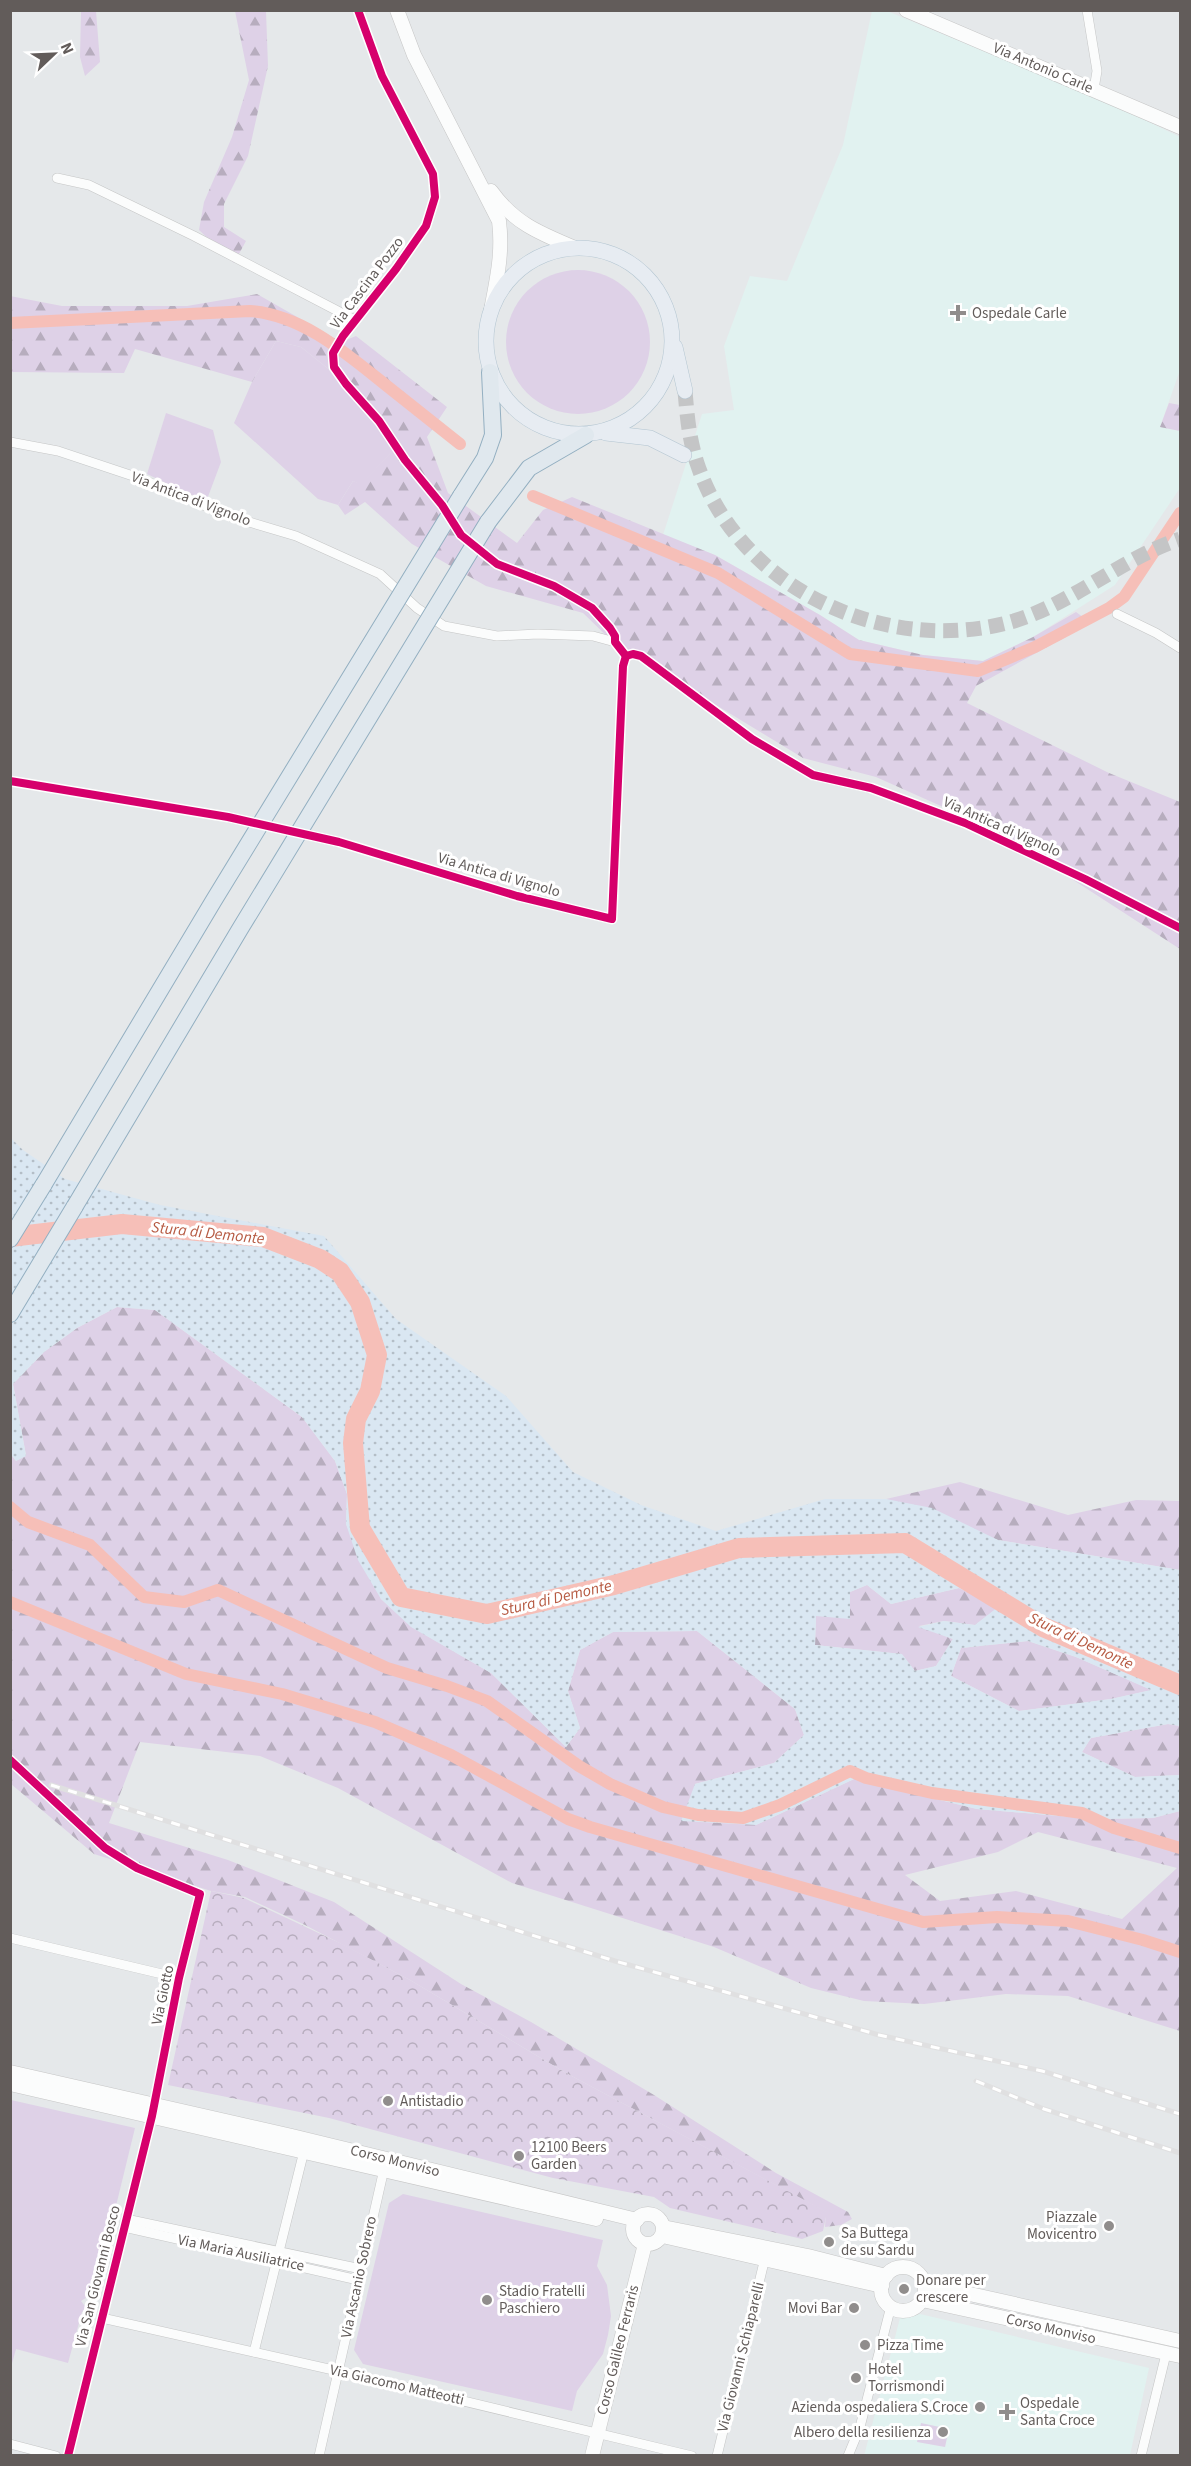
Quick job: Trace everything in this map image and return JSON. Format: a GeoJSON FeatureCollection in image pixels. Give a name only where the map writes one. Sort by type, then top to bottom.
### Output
{"type":"FeatureCollection","features":[{"type":"Feature","properties":{"kind":"highway"},"geometry":{"type":"LineString","coordinates":[[10,1239],[220,889],[484,458],[493,435],[490,372]]}},
{"type":"Feature","properties":{"kind":"highway"},"geometry":{"type":"LineString","coordinates":[[10,1314],[240,929],[488,522],[529,468],[593,433]]}},
{"type":"Feature","properties":{"kind":"main road"},"geometry":{"type":"LineString","coordinates":[[397,10],[418,64],[499,221],[501,261],[485,341],[490,372],[505,399],[527,419],[555,432],[650,438],[684,455]]}},
{"type":"Feature","properties":{"kind":"main road","name":"Via Antonio Carle"},"geometry":{"type":"LineString","coordinates":[[906,10],[1180,127]]}},
{"type":"Feature","properties":{"kind":"main road"},"geometry":{"type":"LineString","coordinates":[[471,163],[511,215],[535,231],[575,248],[602,251],[619,257],[634,267],[653,286],[666,309],[685,391]]}},
{"type":"Feature","properties":{"kind":"main road"},"geometry":{"type":"LineString","coordinates":[[491,310],[504,285],[523,266],[548,253],[575,248]]}},
{"type":"Feature","properties":{"kind":"main road"},"geometry":{"type":"LineString","coordinates":[[593,433],[624,423],[645,407],[661,386],[670,362],[672,335]]}},
{"type":"Feature","properties":{"kind":"main road"},"geometry":{"type":"LineString","coordinates":[[10,2072],[153,2110]]}},
{"type":"Feature","properties":{"kind":"main road"},"geometry":{"type":"LineString","coordinates":[[10,2084],[153,2110]]}},
{"type":"Feature","properties":{"kind":"main road","name":"Corso Monviso"},"geometry":{"type":"LineString","coordinates":[[153,2110],[304,2151],[635,2224]]}},
{"type":"Feature","properties":{"kind":"main road","name":"Corso Monviso"},"geometry":{"type":"LineString","coordinates":[[153,2110],[635,2224]]}},
{"type":"Feature","properties":{"kind":"main road"},"geometry":{"type":"LineString","coordinates":[[663,2231],[653,2244],[645,2244],[636,2238],[635,2224],[645,2214],[655,2215],[663,2231],[765,2258],[884,2281]]}},
{"type":"Feature","properties":{"kind":"main road"},"geometry":{"type":"LineString","coordinates":[[663,2231],[808,2256],[884,2281]]}},
{"type":"Feature","properties":{"kind":"main road","name":"Corso Galileo Ferraris"},"geometry":{"type":"LineString","coordinates":[[592,2456],[645,2244]]}},
{"type":"Feature","properties":{"kind":"main road"},"geometry":{"type":"LineString","coordinates":[[899,2267],[909,2268],[919,2274],[925,2284],[922,2300],[908,2310],[891,2306],[884,2297],[884,2281],[899,2267]]}},
{"type":"Feature","properties":{"kind":"main road","name":"Corso Monviso"},"geometry":{"type":"LineString","coordinates":[[925,2284],[1180,2341]]}},
{"type":"Feature","properties":{"kind":"main road","name":"Corso Monviso"},"geometry":{"type":"LineString","coordinates":[[922,2300],[1173,2355]]}},
{"type":"Feature","properties":{"kind":"street","name":"Via Cascina Pozzo"},"geometry":{"type":"LineString","coordinates":[[358,10],[382,76],[433,174],[435,197],[426,226],[343,336],[332,357],[334,367],[379,421],[405,460],[442,505],[461,535],[497,564],[554,586],[592,608],[610,628],[615,636],[615,642]]}},
{"type":"Feature","properties":{"kind":"street"},"geometry":{"type":"LineString","coordinates":[[1087,10],[1097,70],[1094,89]]}},
{"type":"Feature","properties":{"kind":"street","name":"Via Cascina Pozzo"},"geometry":{"type":"LineString","coordinates":[[57,178],[88,185],[194,236],[355,321]]}},
{"type":"Feature","properties":{"kind":"street","name":"Via Antica di Vignolo"},"geometry":{"type":"LineString","coordinates":[[10,442],[58,452],[129,474],[229,516],[296,536],[380,574],[417,608],[444,626],[497,636],[538,634],[593,636],[615,642]]}},
{"type":"Feature","properties":{"kind":"street"},"geometry":{"type":"LineString","coordinates":[[1117,614],[1180,648]]}},
{"type":"Feature","properties":{"kind":"street"},"geometry":{"type":"LineString","coordinates":[[615,642],[626,656]]}},
{"type":"Feature","properties":{"kind":"street","name":"Via Antica di Vignolo"},"geometry":{"type":"LineString","coordinates":[[122,800],[228,817],[339,842],[517,896],[612,918],[622,666],[626,656],[633,654],[642,656],[752,740],[813,775],[871,788],[965,823],[1085,879],[1180,928]]}},
{"type":"Feature","properties":{"kind":"street","name":"Via Giotto"},"geometry":{"type":"LineString","coordinates":[[10,1760],[105,1848],[137,1868],[200,1894],[179,1978],[153,2110]]}},
{"type":"Feature","properties":{"kind":"street"},"geometry":{"type":"LineString","coordinates":[[10,1938],[179,1978]]}},
{"type":"Feature","properties":{"kind":"street","name":"Via San Giovanni Bosco"},"geometry":{"type":"LineString","coordinates":[[68,2456],[153,2110]]}},
{"type":"Feature","properties":{"kind":"street"},"geometry":{"type":"LineString","coordinates":[[254,2352],[304,2151]]}},
{"type":"Feature","properties":{"kind":"street","name":"Via Ascanio Sobrero"},"geometry":{"type":"LineString","coordinates":[[319,2456],[384,2169]]}},
{"type":"Feature","properties":{"kind":"street","name":"Via Maria Ausiliatrice"},"geometry":{"type":"LineString","coordinates":[[125,2223],[277,2256],[361,2269]]}},
{"type":"Feature","properties":{"kind":"street","name":"Via Maria Ausiliatrice"},"geometry":{"type":"LineString","coordinates":[[277,2256],[358,2280]]}},
{"type":"Feature","properties":{"kind":"street","name":"Via Giovanni Schiaparelli"},"geometry":{"type":"LineString","coordinates":[[717,2456],[765,2258]]}},
{"type":"Feature","properties":{"kind":"street"},"geometry":{"type":"LineString","coordinates":[[848,2456],[860,2427],[891,2306]]}},
{"type":"Feature","properties":{"kind":"street","name":"Via Giacomo Matteotti"},"geometry":{"type":"LineString","coordinates":[[102,2318],[339,2371],[692,2456]]}},
{"type":"Feature","properties":{"kind":"street"},"geometry":{"type":"LineString","coordinates":[[1141,2456],[1173,2355]]}},
{"type":"Feature","properties":{"kind":"street"},"geometry":{"type":"LineString","coordinates":[[10,2444],[56,2456]]}},
{"type":"Feature","properties":{"kind":"shaded area","name":"Ospedale Carle"},"geometry":{"type":"Polygon","coordinates":[[[872,11],[887,11],[1116,106],[1180,137],[1180,370],[1160,427],[1180,431],[1180,488],[1115,585],[1033,637],[983,661],[923,655],[859,640],[715,555],[663,535],[702,414],[734,410],[724,346],[750,276],[787,281],[843,145],[872,11]]]}},
{"type":"Feature","properties":{"kind":"shaded area","name":"Ospedale Santa Croce"},"geometry":{"type":"Polygon","coordinates":[[[920,2314],[1149,2368],[1130,2455],[864,2456],[900,2318],[920,2314]]]}},
{"type":"Feature","properties":{"kind":"green space"},"geometry":{"type":"Polygon","coordinates":[[[81,11],[96,11],[100,62],[85,76],[80,57],[81,11]]]}},
{"type":"Feature","properties":{"kind":"green space"},"geometry":{"type":"Polygon","coordinates":[[[235,11],[266,11],[268,66],[248,156],[224,204],[224,227],[246,241],[234,263],[199,230],[204,202],[232,137],[249,80],[235,11]]]}},
{"type":"Feature","properties":{"kind":"green space"},"geometry":{"type":"Polygon","coordinates":[[[578,270],[606,275],[629,291],[645,314],[650,342],[645,370],[629,393],[606,409],[578,414],[550,409],[527,393],[511,370],[506,342],[511,314],[527,291],[550,275],[578,270]]]}},
{"type":"Feature","properties":{"kind":"green space"},"geometry":{"type":"Polygon","coordinates":[[[257,294],[341,342],[356,336],[447,407],[427,437],[448,493],[517,543],[543,510],[572,497],[715,555],[859,640],[923,655],[983,661],[1033,637],[1076,612],[1091,623],[976,686],[967,703],[1109,773],[1180,802],[1180,949],[999,832],[876,777],[803,758],[614,643],[583,613],[486,586],[412,544],[365,502],[345,515],[338,505],[353,481],[361,484],[398,445],[361,395],[301,347],[276,341],[252,382],[135,349],[124,373],[11,372],[10,296],[62,306],[187,306],[257,294]]]}},
{"type":"Feature","properties":{"kind":"green space"},"geometry":{"type":"Polygon","coordinates":[[[276,341],[301,347],[361,395],[398,445],[361,485],[353,481],[338,505],[318,499],[234,423],[252,382],[276,341]]]}},
{"type":"Feature","properties":{"kind":"green space"},"geometry":{"type":"Polygon","coordinates":[[[1169,403],[1180,405],[1180,431],[1160,427],[1169,403]]]}},
{"type":"Feature","properties":{"kind":"green space"},"geometry":{"type":"Polygon","coordinates":[[[166,413],[213,430],[221,462],[206,502],[147,474],[166,413]]]}},
{"type":"Feature","properties":{"kind":"green space"},"geometry":{"type":"Polygon","coordinates":[[[117,1307],[155,1310],[302,1417],[335,1461],[347,1494],[346,1524],[381,1599],[412,1627],[491,1673],[566,1747],[580,1728],[568,1691],[580,1650],[613,1632],[697,1631],[795,1709],[804,1735],[774,1763],[695,1784],[756,1825],[854,1779],[977,1809],[1096,1819],[1153,1818],[1180,1811],[1180,2031],[1068,1996],[1006,1994],[924,2004],[864,2001],[811,1988],[714,1947],[512,1883],[338,1788],[260,1756],[140,1742],[109,1823],[228,1860],[334,1902],[461,1984],[531,2022],[654,2095],[776,2173],[848,2212],[852,2219],[841,2225],[825,2227],[826,2212],[566,2073],[410,1980],[305,1925],[245,1897],[211,1891],[94,1854],[11,1784],[10,1453],[16,1461],[26,1455],[13,1384],[44,1352],[77,1328],[117,1307]],[[1038,1832],[998,1852],[905,1875],[940,1901],[1016,1891],[1122,1919],[1177,1868],[1038,1832]]]}},
{"type":"Feature","properties":{"kind":"green space"},"geometry":{"type":"Polygon","coordinates":[[[960,1482],[1068,1515],[1136,1500],[1180,1501],[1180,1570],[998,1540],[886,1499],[960,1482]]]}},
{"type":"Feature","properties":{"kind":"green space"},"geometry":{"type":"Polygon","coordinates":[[[867,1585],[891,1604],[959,1588],[999,1607],[975,1625],[944,1621],[919,1626],[953,1639],[936,1666],[915,1671],[901,1654],[815,1645],[816,1616],[850,1592],[867,1585]]]}},
{"type":"Feature","properties":{"kind":"green space"},"geometry":{"type":"Polygon","coordinates":[[[1028,1641],[1076,1657],[1152,1690],[1111,1699],[1019,1711],[951,1676],[961,1648],[1028,1641]]]}},
{"type":"Feature","properties":{"kind":"green space"},"geometry":{"type":"Polygon","coordinates":[[[1168,1724],[1180,1726],[1180,1775],[1135,1777],[1082,1752],[1091,1738],[1168,1724]]]}},
{"type":"Feature","properties":{"kind":"green space"},"geometry":{"type":"Polygon","coordinates":[[[211,1891],[244,1898],[342,1944],[410,1980],[566,2073],[827,2212],[823,2231],[802,2239],[670,2208],[654,2197],[553,2178],[329,2118],[168,2085],[211,1891]]]}},
{"type":"Feature","properties":{"kind":"green space"},"geometry":{"type":"Polygon","coordinates":[[[11,2100],[135,2128],[95,2292],[81,2301],[87,2309],[82,2312],[68,2363],[16,2349],[11,2367],[11,2100]]]}},
{"type":"Feature","properties":{"kind":"green space","name":"Stadio Fratelli Paschiero"},"geometry":{"type":"Polygon","coordinates":[[[403,2194],[603,2240],[597,2266],[607,2285],[611,2316],[608,2335],[603,2354],[577,2391],[572,2411],[363,2364],[354,2350],[389,2203],[403,2194]]]}},
{"type":"Feature","properties":{"kind":"green space"},"geometry":{"type":"Polygon","coordinates":[[[921,2423],[949,2429],[945,2447],[917,2442],[921,2423]]]}},
{"type":"Feature","properties":{"kind":"sand"},"geometry":{"type":"Polygon","coordinates":[[[10,1137],[23,1150],[65,1179],[160,1205],[324,1236],[396,1319],[506,1396],[573,1472],[641,1505],[716,1531],[825,1499],[886,1499],[932,1508],[998,1540],[1180,1570],[1180,1726],[1168,1724],[1091,1738],[1082,1752],[1135,1777],[1180,1775],[1180,1811],[1153,1818],[1096,1819],[977,1809],[854,1779],[756,1825],[681,1821],[695,1784],[774,1763],[804,1735],[795,1709],[697,1631],[613,1632],[580,1650],[568,1691],[580,1728],[566,1747],[491,1673],[411,1627],[381,1599],[358,1560],[346,1524],[347,1494],[335,1461],[302,1417],[155,1310],[117,1307],[77,1328],[44,1352],[13,1384],[26,1456],[16,1461],[10,1453],[10,1137]],[[867,1585],[850,1592],[850,1619],[816,1616],[815,1645],[902,1654],[915,1671],[936,1666],[953,1639],[918,1627],[944,1621],[975,1625],[998,1607],[959,1588],[891,1604],[867,1585]],[[1028,1641],[961,1648],[951,1676],[1019,1711],[1111,1699],[1151,1690],[1076,1657],[1028,1641]]]}},
{"type":"Feature","properties":{"kind":"waterway"},"geometry":{"type":"LineString","coordinates":[[10,323],[250,311],[269,314],[306,328],[340,349],[460,444]]}},
{"type":"Feature","properties":{"kind":"waterway"},"geometry":{"type":"LineString","coordinates":[[533,496],[718,573],[850,654],[978,671],[1035,647],[1109,608],[1124,597],[1180,513]]}},
{"type":"Feature","properties":{"kind":"waterway","name":"Stura di Demonte"},"geometry":{"type":"LineString","coordinates":[[10,1237],[122,1224],[263,1237],[320,1259],[340,1272],[360,1302],[377,1355],[370,1391],[356,1419],[353,1443],[360,1528],[401,1597],[487,1614],[614,1585],[739,1548],[905,1543],[1043,1627],[1180,1685]]}},
{"type":"Feature","properties":{"kind":"waterway"},"geometry":{"type":"LineString","coordinates":[[10,1507],[28,1522],[90,1545],[144,1597],[184,1602],[218,1590],[387,1668],[487,1701],[579,1766],[610,1784],[663,1807],[698,1815],[743,1818],[780,1805],[850,1771],[866,1778],[932,1793],[1082,1813],[1114,1828],[1180,1848]]}},
{"type":"Feature","properties":{"kind":"waterway"},"geometry":{"type":"LineString","coordinates":[[10,1602],[186,1674],[282,1694],[375,1722],[451,1755],[568,1819],[590,1827],[923,1922],[997,1917],[1068,1921],[1180,1952]]}},
{"type":"Feature","properties":{"kind":"tunnel"},"geometry":{"type":"LineString","coordinates":[[685,391],[690,436],[697,463],[718,508],[747,547],[783,579],[824,604],[869,621],[917,630],[966,630],[1014,621],[1057,603],[1137,558],[1180,539]]}},
{"type":"Feature","properties":{"kind":"railway"},"geometry":{"type":"LineString","coordinates":[[51,1785],[615,1961],[879,2035],[1042,2071],[1180,2114]]}},
{"type":"Feature","properties":{"kind":"railway"},"geometry":{"type":"LineString","coordinates":[[976,2081],[1044,2109],[1180,2153]]}},
{"type":"Feature","properties":{"kind":"cycle path"},"geometry":{"type":"LineString","coordinates":[[358,10],[382,76],[433,174],[435,197],[426,226],[396,269],[343,336],[333,353],[334,367],[379,421],[405,460],[442,505],[461,535],[497,564],[554,586],[592,608],[610,628],[615,636],[615,642],[626,656]]}},
{"type":"Feature","properties":{"kind":"cycle path"},"geometry":{"type":"LineString","coordinates":[[626,656],[633,654],[641,656],[752,739],[813,775],[871,788],[965,823],[1085,879],[1180,928]]}},
{"type":"Feature","properties":{"kind":"cycle path"},"geometry":{"type":"LineString","coordinates":[[10,781],[228,817],[339,842],[517,896],[612,919],[623,666],[626,656]]}},
{"type":"Feature","properties":{"kind":"cycle path"},"geometry":{"type":"LineString","coordinates":[[10,1760],[105,1848],[137,1868],[200,1894],[179,1978],[152,2116],[68,2456]]}},
{"type":"Feature","properties":{"kind":"place","name":"Ospedale Carle"},"geometry":{"type":"Point","coordinates":[958,313]}},
{"type":"Feature","properties":{"kind":"place","name":"Antistadio"},"geometry":{"type":"Point","coordinates":[388,2101]}},
{"type":"Feature","properties":{"kind":"place","name":"12100 Beers Garden"},"geometry":{"type":"Point","coordinates":[519,2156]}},
{"type":"Feature","properties":{"kind":"place","name":"Piazzale Movicentro"},"geometry":{"type":"Point","coordinates":[1109,2226]}},
{"type":"Feature","properties":{"kind":"place","name":"Sa Buttega de su Sardu"},"geometry":{"type":"Point","coordinates":[829,2242]}},
{"type":"Feature","properties":{"kind":"place","name":"Donare per crescere"},"geometry":{"type":"Point","coordinates":[904,2289]}},
{"type":"Feature","properties":{"kind":"place","name":"Stadio Fratelli Paschiero"},"geometry":{"type":"Point","coordinates":[487,2300]}},
{"type":"Feature","properties":{"kind":"place","name":"Movi Bar"},"geometry":{"type":"Point","coordinates":[854,2308]}},
{"type":"Feature","properties":{"kind":"place","name":"Pizza Time"},"geometry":{"type":"Point","coordinates":[865,2345]}},
{"type":"Feature","properties":{"kind":"place","name":"Hotel Torrismondi"},"geometry":{"type":"Point","coordinates":[856,2378]}},
{"type":"Feature","properties":{"kind":"place","name":"Azienda ospedaliera S.Croce"},"geometry":{"type":"Point","coordinates":[980,2407]}},
{"type":"Feature","properties":{"kind":"place","name":"Ospedale Santa Croce"},"geometry":{"type":"Point","coordinates":[1007,2412]}},
{"type":"Feature","properties":{"kind":"place","name":"Albero della resilienza"},"geometry":{"type":"Point","coordinates":[943,2432]}}]}
